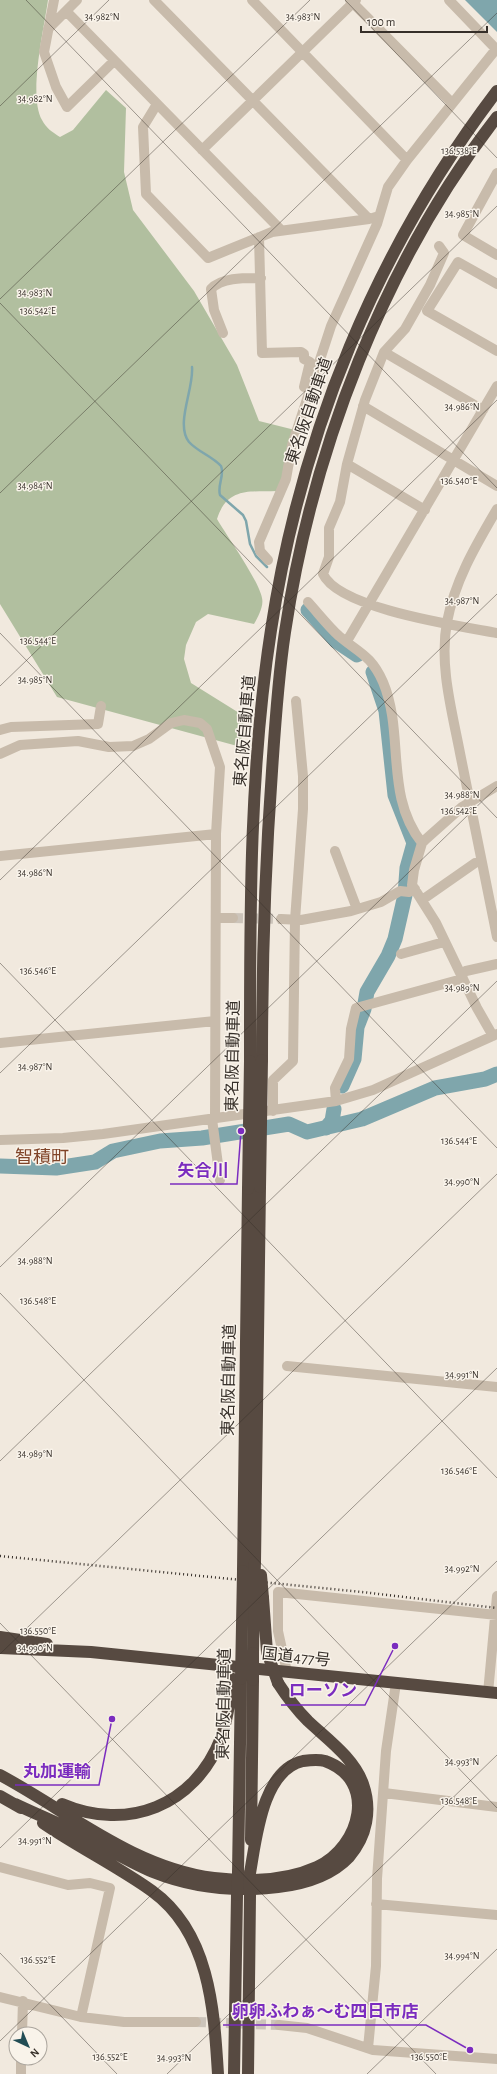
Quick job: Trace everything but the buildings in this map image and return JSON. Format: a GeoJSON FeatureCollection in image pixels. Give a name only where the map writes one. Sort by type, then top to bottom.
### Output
{"type":"FeatureCollection","features":[{"type":"Feature","properties":{"kind":"highway","name":"東名阪自動車道"},"geometry":{"type":"LineString","coordinates":[[234,2074],[238,1873],[237,1679],[253,1598],[258,1563],[254,1188],[250,1061],[250,940],[258,747],[270,632],[295,507],[321,419],[355,330],[404,230],[450,156],[497,91]]}},
{"type":"Feature","properties":{"kind":"highway","name":"東名阪自動車道"},"geometry":{"type":"LineString","coordinates":[[248,2074],[253,1598],[243,1571],[254,1188],[262,1060],[262,954],[275,734],[285,631],[306,528],[334,429],[378,316],[436,206],[497,117]]}},
{"type":"Feature","properties":{"kind":"highway"},"geometry":{"type":"LineString","coordinates":[[0,1796],[142,1866],[190,1883],[234,1889],[270,1888],[299,1883],[324,1874],[346,1860],[366,1829],[368,1817],[366,1794],[363,1782],[348,1760],[299,1711],[278,1683],[267,1652],[253,1598]]}},
{"type":"Feature","properties":{"kind":"highway","name":"国道477号"},"geometry":{"type":"LineString","coordinates":[[0,1637],[91,1652]]}},
{"type":"Feature","properties":{"kind":"highway","name":"国道477号"},"geometry":{"type":"LineString","coordinates":[[0,1648],[91,1652],[493,1693]]}},
{"type":"Feature","properties":{"kind":"highway"},"geometry":{"type":"LineString","coordinates":[[26,1789],[76,1810],[101,1815],[129,1815],[154,1808],[166,1802],[189,1786],[207,1765],[214,1753],[225,1725],[237,1679]]}},
{"type":"Feature","properties":{"kind":"highway"},"geometry":{"type":"LineString","coordinates":[[0,1775],[121,1846],[153,1861],[185,1872],[214,1878],[262,1879],[290,1876],[312,1869],[328,1861],[346,1844],[356,1825],[358,1804],[351,1783],[339,1769],[321,1760],[310,1760],[290,1767],[276,1781],[270,1791],[261,1819],[250,1873]]}},
{"type":"Feature","properties":{"kind":"highway"},"geometry":{"type":"LineString","coordinates":[[15,1804],[72,1843],[152,1891],[171,1908],[180,1920],[195,1947],[208,1983],[212,2004],[218,2074]]}},
{"type":"Feature","properties":{"kind":"street"},"geometry":{"type":"LineString","coordinates":[[54,0],[44,52],[56,87],[67,108],[114,61]]}},
{"type":"Feature","properties":{"kind":"street"},"geometry":{"type":"LineString","coordinates":[[48,30],[77,0]]}},
{"type":"Feature","properties":{"kind":"street"},"geometry":{"type":"LineString","coordinates":[[154,0],[369,219]]}},
{"type":"Feature","properties":{"kind":"street"},"geometry":{"type":"LineString","coordinates":[[252,0],[407,160]]}},
{"type":"Feature","properties":{"kind":"street"},"geometry":{"type":"LineString","coordinates":[[268,560],[260,551],[259,542],[286,479],[292,445],[331,326],[379,216],[388,188],[407,160],[497,48],[449,0]]}},
{"type":"Feature","properties":{"kind":"street"},"geometry":{"type":"LineString","coordinates":[[202,150],[353,1],[452,103]]}},
{"type":"Feature","properties":{"kind":"street"},"geometry":{"type":"LineString","coordinates":[[66,11],[281,230]]}},
{"type":"Feature","properties":{"kind":"street"},"geometry":{"type":"LineString","coordinates":[[157,104],[143,127],[146,194],[208,258],[259,237],[281,230],[369,219],[379,216]]}},
{"type":"Feature","properties":{"kind":"street"},"geometry":{"type":"LineString","coordinates":[[497,173],[463,235],[497,255]]}},
{"type":"Feature","properties":{"kind":"street"},"geometry":{"type":"LineString","coordinates":[[259,237],[262,353],[301,352],[304,354],[304,359],[310,362],[301,395],[305,404]]}},
{"type":"Feature","properties":{"kind":"street"},"geometry":{"type":"LineString","coordinates":[[439,246],[444,254],[430,285],[405,329],[384,352],[363,406],[347,464],[340,502],[329,528],[329,557],[323,574],[327,582],[368,605],[497,633]]}},
{"type":"Feature","properties":{"kind":"street"},"geometry":{"type":"LineString","coordinates":[[497,284],[458,262],[427,311],[497,351]]}},
{"type":"Feature","properties":{"kind":"street"},"geometry":{"type":"LineString","coordinates":[[223,333],[214,310],[211,290],[220,282],[261,278]]}},
{"type":"Feature","properties":{"kind":"street"},"geometry":{"type":"LineString","coordinates":[[384,352],[483,410]]}},
{"type":"Feature","properties":{"kind":"street"},"geometry":{"type":"LineString","coordinates":[[347,641],[497,386]]}},
{"type":"Feature","properties":{"kind":"street"},"geometry":{"type":"LineString","coordinates":[[363,406],[497,486]]}},
{"type":"Feature","properties":{"kind":"street"},"geometry":{"type":"LineString","coordinates":[[347,464],[425,510]]}},
{"type":"Feature","properties":{"kind":"street"},"geometry":{"type":"LineString","coordinates":[[497,509],[465,566],[452,602],[447,623],[445,649],[447,682],[497,937]]}},
{"type":"Feature","properties":{"kind":"street"},"geometry":{"type":"LineString","coordinates":[[308,602],[333,630],[359,649],[373,664],[383,682],[391,707],[396,768],[401,795],[416,835],[422,843]]}},
{"type":"Feature","properties":{"kind":"street"},"geometry":{"type":"LineString","coordinates":[[273,1110],[273,1080],[293,1061],[295,920],[303,809],[303,776],[296,701]]}},
{"type":"Feature","properties":{"kind":"street"},"geometry":{"type":"LineString","coordinates":[[0,730],[11,727],[98,724],[101,706]]}},
{"type":"Feature","properties":{"kind":"street"},"geometry":{"type":"LineString","coordinates":[[0,754],[20,745],[82,741],[104,746],[129,747],[149,739],[171,723],[184,720],[200,722],[207,729],[220,767],[216,834],[213,1120],[220,1180]]}},
{"type":"Feature","properties":{"kind":"street"},"geometry":{"type":"LineString","coordinates":[[57,725],[59,743]]}},
{"type":"Feature","properties":{"kind":"street"},"geometry":{"type":"LineString","coordinates":[[281,919],[295,920],[357,909],[382,902],[408,891],[412,885],[414,870],[422,843],[470,802],[497,786]]}},
{"type":"Feature","properties":{"kind":"street"},"geometry":{"type":"LineString","coordinates":[[0,856],[216,834]]}},
{"type":"Feature","properties":{"kind":"street"},"geometry":{"type":"LineString","coordinates":[[335,851],[357,909]]}},
{"type":"Feature","properties":{"kind":"street"},"geometry":{"type":"LineString","coordinates":[[422,900],[474,863]]}},
{"type":"Feature","properties":{"kind":"street"},"geometry":{"type":"LineString","coordinates":[[0,1140],[63,1138],[213,1120],[336,1101],[373,1090],[495,1035],[462,977],[436,923],[422,900],[408,891]]}},
{"type":"Feature","properties":{"kind":"street"},"geometry":{"type":"LineString","coordinates":[[216,918],[233,918]]}},
{"type":"Feature","properties":{"kind":"street"},"geometry":{"type":"LineString","coordinates":[[401,954],[444,942]]}},
{"type":"Feature","properties":{"kind":"street"},"geometry":{"type":"LineString","coordinates":[[336,1101],[334,1092],[347,1066],[350,1051],[351,1029],[356,1008],[462,977],[466,971],[497,964]]}},
{"type":"Feature","properties":{"kind":"street"},"geometry":{"type":"LineString","coordinates":[[0,1043],[215,1021]]}},
{"type":"Feature","properties":{"kind":"street"},"geometry":{"type":"LineString","coordinates":[[287,1366],[497,1387]]}},
{"type":"Feature","properties":{"kind":"street"},"geometry":{"type":"LineString","coordinates":[[287,1672],[278,1631],[278,1592],[496,1615]]}},
{"type":"Feature","properties":{"kind":"street"},"geometry":{"type":"LineString","coordinates":[[493,1693],[497,1596]]}},
{"type":"Feature","properties":{"kind":"street"},"geometry":{"type":"LineString","coordinates":[[368,2048],[376,1966],[376,1904],[386,1751],[396,1683]]}},
{"type":"Feature","properties":{"kind":"street"},"geometry":{"type":"LineString","coordinates":[[384,1793],[497,1807]]}},
{"type":"Feature","properties":{"kind":"street"},"geometry":{"type":"LineString","coordinates":[[0,1867],[68,1885],[90,1883],[110,1888],[82,2017]]}},
{"type":"Feature","properties":{"kind":"street"},"geometry":{"type":"LineString","coordinates":[[376,1904],[497,1915]]}},
{"type":"Feature","properties":{"kind":"street"},"geometry":{"type":"LineString","coordinates":[[0,1997],[23,2001],[82,2017],[124,2022],[196,2022]]}},
{"type":"Feature","properties":{"kind":"street"},"geometry":{"type":"LineString","coordinates":[[22,2026],[23,2001]]}},
{"type":"Feature","properties":{"kind":"street"},"geometry":{"type":"LineString","coordinates":[[279,2025],[307,2028],[373,2050],[497,2059]]}},
{"type":"Feature","properties":{"kind":"green space"},"geometry":{"type":"Polygon","coordinates":[[[0,0],[48,0],[38,62],[36,95],[38,109],[42,120],[50,130],[60,137],[73,130],[106,90],[126,108],[124,172],[133,210],[194,291],[237,365],[259,421],[299,431],[277,491],[249,492],[233,496],[221,509],[217,519],[260,590],[262,604],[254,624],[208,614],[196,622],[186,645],[184,659],[191,683],[244,716],[241,747],[57,697],[0,604],[0,0]]]}},
{"type":"Feature","properties":{"kind":"water"},"geometry":{"type":"Polygon","coordinates":[[[465,0],[497,0],[497,32],[465,0]]]}},
{"type":"Feature","properties":{"kind":"waterway"},"geometry":{"type":"LineString","coordinates":[[192,367],[192,376],[184,416],[185,435],[189,442],[197,449],[221,466],[222,473],[219,488],[220,495],[243,515],[246,521],[250,544],[256,556],[267,567]]}},
{"type":"Feature","properties":{"kind":"waterway"},"geometry":{"type":"LineString","coordinates":[[308,610],[336,641],[357,655]]}},
{"type":"Feature","properties":{"kind":"waterway"},"geometry":{"type":"LineString","coordinates":[[342,1086],[354,1059],[357,1027],[364,1009],[367,992],[388,956],[395,939],[405,895],[407,868],[414,843],[395,795],[386,711],[373,672]]}},
{"type":"Feature","properties":{"kind":"waterway"},"geometry":{"type":"LineString","coordinates":[[0,1166],[56,1168],[95,1162],[113,1151],[160,1141],[202,1138],[289,1124],[307,1132],[362,1119],[435,1088],[485,1079],[497,1074]]}},
{"type":"Feature","properties":{"kind":"waterway"},"geometry":{"type":"LineString","coordinates":[[326,1128],[332,1121],[334,1109]]}},
{"type":"Feature","properties":{"kind":"tunnel"},"geometry":{"type":"LineString","coordinates":[[233,918],[281,919]]}},
{"type":"Feature","properties":{"kind":"tunnel"},"geometry":{"type":"LineString","coordinates":[[196,2022],[279,2025]]}},
{"type":"Feature","properties":{"kind":"railway"},"geometry":{"type":"LineString","coordinates":[[0,1556],[362,1592],[497,1608]]}},
{"type":"Feature","properties":{"kind":"place","name":"矢合川"},"geometry":{"type":"Point","coordinates":[241,1131]}},
{"type":"Feature","properties":{"kind":"place","name":"ローソン"},"geometry":{"type":"Point","coordinates":[395,1646]}},
{"type":"Feature","properties":{"kind":"place","name":"丸加運輸"},"geometry":{"type":"Point","coordinates":[112,1719]}},
{"type":"Feature","properties":{"kind":"place","name":"卵卵ふわぁ～む四日市店"},"geometry":{"type":"Point","coordinates":[470,2050]}},
{"type":"Feature","properties":{"kind":"district","name":"智積町"},"geometry":{"type":"Point","coordinates":[42,1158]}}]}
